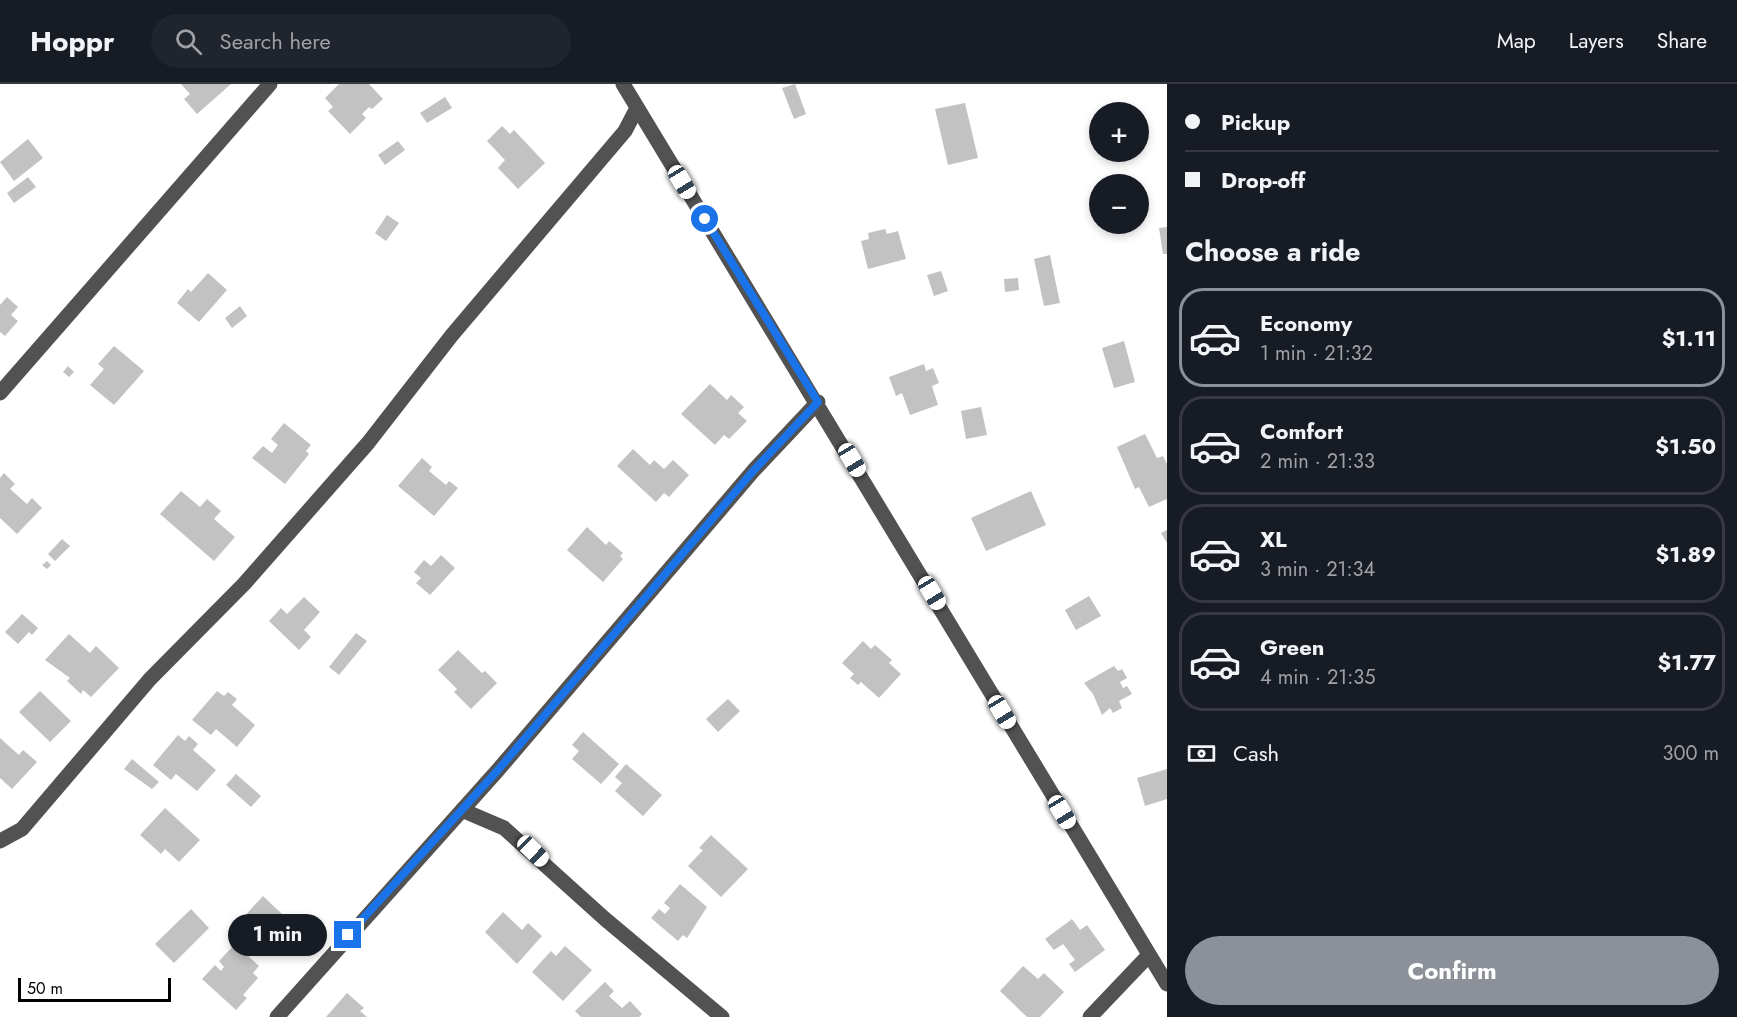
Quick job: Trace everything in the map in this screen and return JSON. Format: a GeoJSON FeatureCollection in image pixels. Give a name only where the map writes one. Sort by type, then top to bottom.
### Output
{"type":"FeatureCollection","features":[{"type":"Feature","properties":{"kind":"street"},"geometry":{"type":"LineString","coordinates":[[0,393],[270,84]]}},
{"type":"Feature","properties":{"kind":"street"},"geometry":{"type":"LineString","coordinates":[[623,84],[818,402],[1167,984]]}},
{"type":"Feature","properties":{"kind":"street"},"geometry":{"type":"LineString","coordinates":[[0,841],[22,829],[150,679],[244,584],[368,443],[452,334],[625,131],[637,108]]}},
{"type":"Feature","properties":{"kind":"street"},"geometry":{"type":"LineString","coordinates":[[277,1017],[462,810],[754,470],[818,402]]}},
{"type":"Feature","properties":{"kind":"street"},"geometry":{"type":"LineString","coordinates":[[462,810],[504,828],[605,919],[722,1017]]}},
{"type":"Feature","properties":{"kind":"street"},"geometry":{"type":"LineString","coordinates":[[1090,1017],[1149,956]]}},
{"type":"Feature","properties":{"kind":"building"},"geometry":{"type":"Polygon","coordinates":[[[181,84],[231,84],[197,114],[184,99],[190,94],[181,84]]]}},
{"type":"Feature","properties":{"kind":"building"},"geometry":{"type":"Polygon","coordinates":[[[339,84],[369,84],[383,99],[362,114],[366,118],[350,134],[328,111],[333,107],[325,98],[339,84]]]}},
{"type":"Feature","properties":{"kind":"building"},"geometry":{"type":"Polygon","coordinates":[[[795,84],[806,114],[794,119],[782,88],[795,84]]]}},
{"type":"Feature","properties":{"kind":"building"},"geometry":{"type":"Polygon","coordinates":[[[445,97],[452,108],[427,123],[420,113],[445,97]]]}},
{"type":"Feature","properties":{"kind":"building"},"geometry":{"type":"Polygon","coordinates":[[[965,103],[978,158],[948,165],[935,109],[965,103]]]}},
{"type":"Feature","properties":{"kind":"building"},"geometry":{"type":"Polygon","coordinates":[[[502,126],[510,134],[514,130],[545,163],[518,189],[498,168],[505,160],[487,141],[502,126]]]}},
{"type":"Feature","properties":{"kind":"building"},"geometry":{"type":"Polygon","coordinates":[[[28,139],[43,158],[14,181],[0,162],[28,139]]]}},
{"type":"Feature","properties":{"kind":"building"},"geometry":{"type":"Polygon","coordinates":[[[398,141],[405,150],[385,165],[378,155],[398,141]]]}},
{"type":"Feature","properties":{"kind":"building"},"geometry":{"type":"Polygon","coordinates":[[[28,177],[36,187],[14,203],[7,193],[28,177]]]}},
{"type":"Feature","properties":{"kind":"building"},"geometry":{"type":"Polygon","coordinates":[[[387,215],[399,223],[386,241],[375,233],[387,215]]]}},
{"type":"Feature","properties":{"kind":"building"},"geometry":{"type":"Polygon","coordinates":[[[1167,227],[1167,254],[1163,254],[1159,228],[1167,227]]]}},
{"type":"Feature","properties":{"kind":"building"},"geometry":{"type":"Polygon","coordinates":[[[885,229],[887,234],[898,231],[906,259],[868,269],[861,241],[869,239],[868,233],[885,229]]]}},
{"type":"Feature","properties":{"kind":"building"},"geometry":{"type":"Polygon","coordinates":[[[1050,255],[1060,303],[1044,306],[1034,259],[1050,255]]]}},
{"type":"Feature","properties":{"kind":"building"},"geometry":{"type":"Polygon","coordinates":[[[941,271],[948,291],[934,296],[927,275],[941,271]]]}},
{"type":"Feature","properties":{"kind":"building"},"geometry":{"type":"Polygon","coordinates":[[[208,273],[227,290],[199,322],[177,303],[188,289],[191,292],[208,273]]]}},
{"type":"Feature","properties":{"kind":"building"},"geometry":{"type":"Polygon","coordinates":[[[1018,278],[1019,290],[1005,292],[1004,279],[1018,278]]]}},
{"type":"Feature","properties":{"kind":"building"},"geometry":{"type":"Polygon","coordinates":[[[7,297],[18,307],[11,315],[18,321],[5,336],[0,332],[0,305],[7,297]]]}},
{"type":"Feature","properties":{"kind":"building"},"geometry":{"type":"Polygon","coordinates":[[[240,306],[247,316],[232,328],[225,318],[240,306]]]}},
{"type":"Feature","properties":{"kind":"building"},"geometry":{"type":"Polygon","coordinates":[[[1124,341],[1135,382],[1114,388],[1102,348],[1124,341]]]}},
{"type":"Feature","properties":{"kind":"building"},"geometry":{"type":"Polygon","coordinates":[[[114,346],[144,371],[114,405],[90,385],[104,369],[98,364],[114,346]]]}},
{"type":"Feature","properties":{"kind":"building"},"geometry":{"type":"Polygon","coordinates":[[[924,364],[926,371],[933,368],[939,383],[932,386],[938,405],[910,415],[902,393],[896,396],[889,377],[924,364]]]}},
{"type":"Feature","properties":{"kind":"building"},"geometry":{"type":"Polygon","coordinates":[[[68,366],[74,372],[69,377],[63,372],[68,366]]]}},
{"type":"Feature","properties":{"kind":"building"},"geometry":{"type":"Polygon","coordinates":[[[710,384],[727,400],[731,395],[744,407],[738,413],[747,421],[729,439],[724,435],[715,445],[681,414],[710,384]]]}},
{"type":"Feature","properties":{"kind":"building"},"geometry":{"type":"Polygon","coordinates":[[[981,407],[987,435],[966,439],[961,411],[981,407]]]}},
{"type":"Feature","properties":{"kind":"building"},"geometry":{"type":"Polygon","coordinates":[[[284,423],[311,445],[306,451],[309,454],[285,484],[252,458],[263,446],[272,453],[278,445],[271,439],[284,423]]]}},
{"type":"Feature","properties":{"kind":"building"},"geometry":{"type":"Polygon","coordinates":[[[1145,434],[1157,458],[1163,456],[1167,464],[1167,499],[1149,507],[1139,487],[1135,489],[1117,447],[1145,434]]]}},
{"type":"Feature","properties":{"kind":"building"},"geometry":{"type":"Polygon","coordinates":[[[633,449],[650,465],[654,460],[664,469],[673,460],[689,475],[669,497],[664,493],[656,502],[617,466],[633,449]]]}},
{"type":"Feature","properties":{"kind":"building"},"geometry":{"type":"Polygon","coordinates":[[[422,458],[432,467],[429,471],[446,485],[449,481],[458,488],[434,516],[398,486],[422,458]]]}},
{"type":"Feature","properties":{"kind":"building"},"geometry":{"type":"Polygon","coordinates":[[[4,473],[15,484],[10,489],[27,504],[32,498],[42,508],[17,534],[0,518],[0,478],[4,473]]]}},
{"type":"Feature","properties":{"kind":"building"},"geometry":{"type":"Polygon","coordinates":[[[181,491],[200,507],[207,499],[221,511],[214,519],[235,537],[214,561],[160,514],[181,491]]]}},
{"type":"Feature","properties":{"kind":"building"},"geometry":{"type":"Polygon","coordinates":[[[1031,491],[1046,525],[986,551],[971,518],[1031,491]]]}},
{"type":"Feature","properties":{"kind":"building"},"geometry":{"type":"Polygon","coordinates":[[[587,527],[606,545],[609,541],[623,553],[620,556],[623,559],[603,582],[567,550],[587,527]]]}},
{"type":"Feature","properties":{"kind":"building"},"geometry":{"type":"Polygon","coordinates":[[[1167,530],[1167,543],[1161,533],[1167,530]]]}},
{"type":"Feature","properties":{"kind":"building"},"geometry":{"type":"Polygon","coordinates":[[[62,539],[70,546],[55,561],[48,554],[62,539]]]}},
{"type":"Feature","properties":{"kind":"building"},"geometry":{"type":"Polygon","coordinates":[[[441,555],[455,568],[430,595],[416,583],[421,578],[414,572],[424,560],[431,566],[441,555]]]}},
{"type":"Feature","properties":{"kind":"building"},"geometry":{"type":"Polygon","coordinates":[[[47,561],[51,565],[47,569],[42,565],[47,561]]]}},
{"type":"Feature","properties":{"kind":"building"},"geometry":{"type":"Polygon","coordinates":[[[1089,596],[1101,616],[1076,630],[1065,610],[1089,596]]]}},
{"type":"Feature","properties":{"kind":"building"},"geometry":{"type":"Polygon","coordinates":[[[304,597],[320,612],[304,630],[311,637],[299,650],[269,621],[281,608],[287,614],[304,597]]]}},
{"type":"Feature","properties":{"kind":"building"},"geometry":{"type":"Polygon","coordinates":[[[22,614],[38,628],[32,635],[29,632],[18,644],[5,632],[22,614]]]}},
{"type":"Feature","properties":{"kind":"building"},"geometry":{"type":"Polygon","coordinates":[[[356,633],[367,641],[339,675],[329,667],[356,633]]]}},
{"type":"Feature","properties":{"kind":"building"},"geometry":{"type":"Polygon","coordinates":[[[69,634],[90,653],[96,646],[119,668],[91,697],[83,690],[81,694],[67,681],[70,678],[45,660],[69,634]]]}},
{"type":"Feature","properties":{"kind":"building"},"geometry":{"type":"Polygon","coordinates":[[[863,641],[871,649],[875,645],[892,660],[889,663],[901,674],[879,698],[861,682],[858,685],[850,678],[854,674],[842,663],[863,641]]]}},
{"type":"Feature","properties":{"kind":"building"},"geometry":{"type":"Polygon","coordinates":[[[458,650],[482,673],[485,671],[497,683],[471,709],[454,692],[457,689],[438,670],[458,650]]]}},
{"type":"Feature","properties":{"kind":"building"},"geometry":{"type":"Polygon","coordinates":[[[1114,666],[1118,671],[1122,669],[1127,678],[1120,682],[1123,688],[1127,686],[1132,694],[1119,701],[1122,708],[1113,713],[1110,708],[1102,715],[1093,694],[1084,683],[1114,666]]]}},
{"type":"Feature","properties":{"kind":"building"},"geometry":{"type":"Polygon","coordinates":[[[40,691],[71,721],[50,742],[19,712],[40,691]]]}},
{"type":"Feature","properties":{"kind":"building"},"geometry":{"type":"Polygon","coordinates":[[[217,691],[224,696],[228,692],[237,699],[232,705],[255,725],[237,747],[216,729],[211,735],[192,720],[217,691]]]}},
{"type":"Feature","properties":{"kind":"building"},"geometry":{"type":"Polygon","coordinates":[[[728,699],[740,711],[718,732],[706,719],[728,699]]]}},
{"type":"Feature","properties":{"kind":"building"},"geometry":{"type":"Polygon","coordinates":[[[583,732],[619,764],[601,784],[572,759],[579,751],[572,745],[583,732]]]}},
{"type":"Feature","properties":{"kind":"building"},"geometry":{"type":"Polygon","coordinates":[[[178,735],[185,741],[189,736],[198,744],[193,750],[216,770],[197,791],[176,774],[171,780],[153,765],[178,735]]]}},
{"type":"Feature","properties":{"kind":"building"},"geometry":{"type":"Polygon","coordinates":[[[0,738],[19,755],[23,750],[37,762],[12,789],[0,778],[0,738]]]}},
{"type":"Feature","properties":{"kind":"building"},"geometry":{"type":"Polygon","coordinates":[[[132,759],[159,782],[152,789],[124,769],[132,759]]]}},
{"type":"Feature","properties":{"kind":"building"},"geometry":{"type":"Polygon","coordinates":[[[626,764],[662,795],[643,816],[615,791],[622,783],[615,777],[626,764]]]}},
{"type":"Feature","properties":{"kind":"building"},"geometry":{"type":"Polygon","coordinates":[[[1167,769],[1167,799],[1145,806],[1137,778],[1167,769]]]}},
{"type":"Feature","properties":{"kind":"building"},"geometry":{"type":"Polygon","coordinates":[[[236,774],[261,796],[251,807],[226,785],[236,774]]]}},
{"type":"Feature","properties":{"kind":"building"},"geometry":{"type":"Polygon","coordinates":[[[165,808],[200,840],[179,862],[165,849],[161,854],[140,835],[165,808]]]}},
{"type":"Feature","properties":{"kind":"building"},"geometry":{"type":"Polygon","coordinates":[[[711,835],[748,869],[721,897],[688,866],[703,850],[699,848],[711,835]]]}},
{"type":"Feature","properties":{"kind":"building"},"geometry":{"type":"Polygon","coordinates":[[[680,884],[707,907],[687,938],[683,935],[678,941],[651,918],[659,909],[665,914],[670,908],[664,903],[680,884]]]}},
{"type":"Feature","properties":{"kind":"building"},"geometry":{"type":"Polygon","coordinates":[[[263,896],[300,931],[278,955],[240,921],[263,896]]]}},
{"type":"Feature","properties":{"kind":"building"},"geometry":{"type":"Polygon","coordinates":[[[191,909],[209,928],[174,963],[155,944],[191,909]]]}},
{"type":"Feature","properties":{"kind":"building"},"geometry":{"type":"Polygon","coordinates":[[[503,912],[522,930],[528,923],[542,936],[517,964],[485,932],[503,912]]]}},
{"type":"Feature","properties":{"kind":"building"},"geometry":{"type":"Polygon","coordinates":[[[1072,919],[1080,930],[1087,925],[1105,950],[1075,972],[1069,964],[1075,960],[1063,944],[1054,950],[1045,939],[1072,919]]]}},
{"type":"Feature","properties":{"kind":"building"},"geometry":{"type":"Polygon","coordinates":[[[235,944],[259,966],[253,973],[258,978],[243,995],[247,998],[236,1010],[202,979],[215,965],[221,971],[224,967],[219,961],[235,944]]]}},
{"type":"Feature","properties":{"kind":"building"},"geometry":{"type":"Polygon","coordinates":[[[565,946],[592,970],[563,1001],[532,972],[551,951],[556,956],[565,946]]]}},
{"type":"Feature","properties":{"kind":"building"},"geometry":{"type":"Polygon","coordinates":[[[1023,966],[1038,979],[1044,973],[1064,992],[1040,1017],[1027,1017],[1000,991],[1023,966]]]}},
{"type":"Feature","properties":{"kind":"building"},"geometry":{"type":"Polygon","coordinates":[[[605,982],[614,991],[609,996],[622,1008],[630,1001],[642,1014],[639,1017],[581,1017],[575,1011],[605,982]]]}},
{"type":"Feature","properties":{"kind":"building"},"geometry":{"type":"Polygon","coordinates":[[[347,993],[364,1008],[360,1011],[367,1017],[326,1017],[347,993]]]}},
{"type":"Feature","properties":{"kind":"route"},"geometry":{"type":"LineString","coordinates":[[348,935],[498,770],[754,470],[818,402],[705,219]]}}]}
